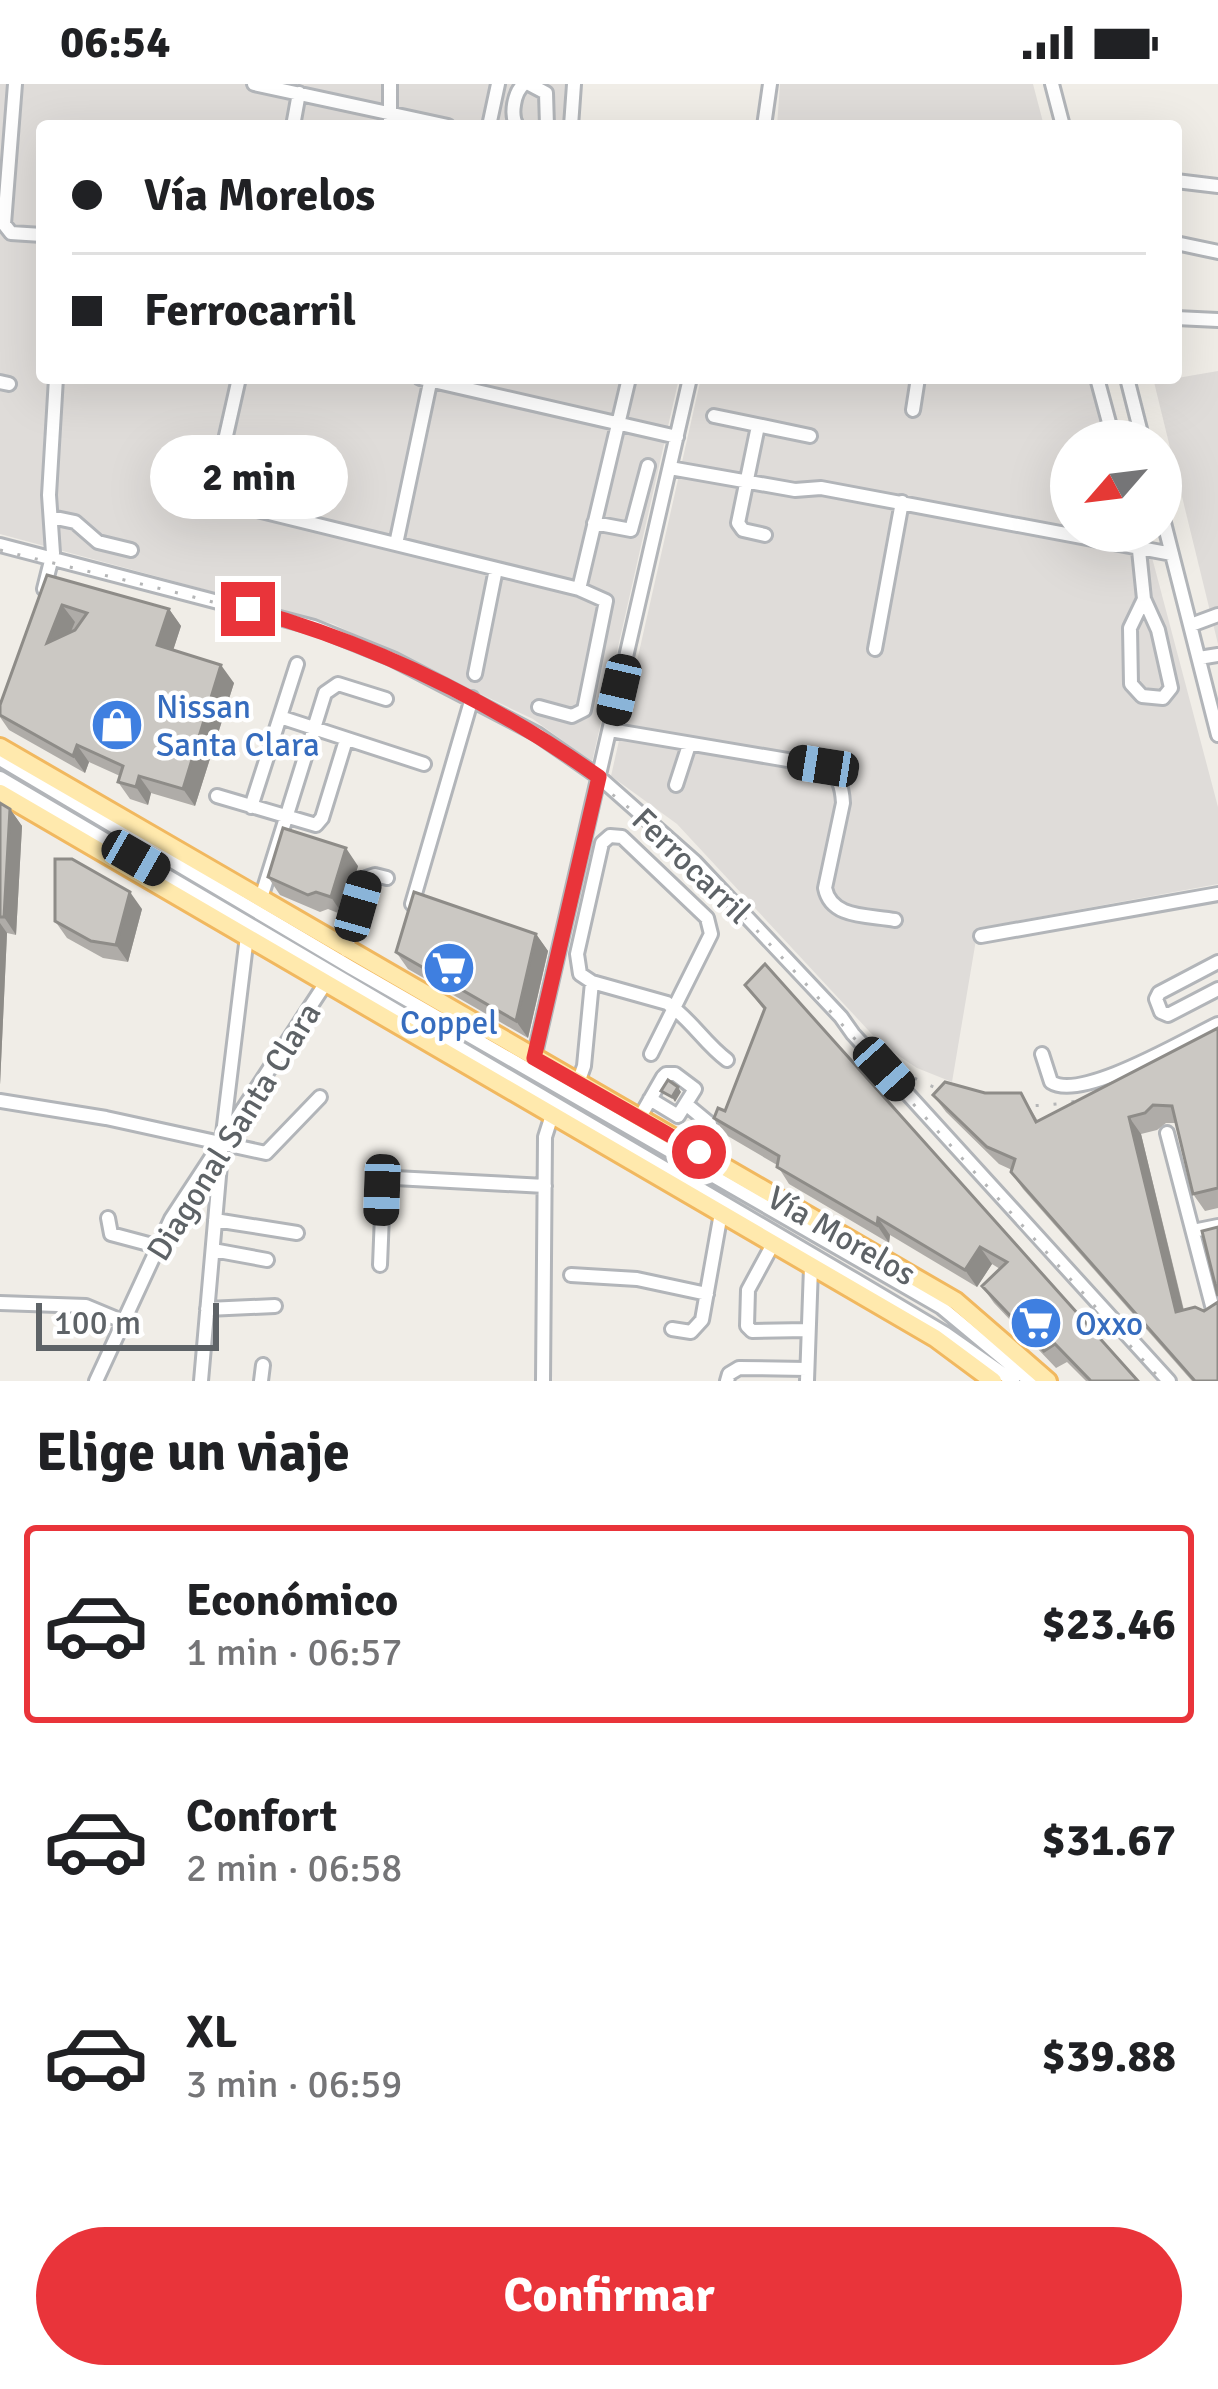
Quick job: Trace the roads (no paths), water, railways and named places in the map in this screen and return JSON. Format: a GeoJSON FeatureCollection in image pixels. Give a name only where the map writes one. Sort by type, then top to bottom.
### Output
{"type":"FeatureCollection","features":[{"type":"Feature","properties":{"kind":"main road","name":"Vía Morelos"},"geometry":{"type":"LineString","coordinates":[[0,747],[261,898],[336,966],[552,1115],[935,1338],[993,1381]]}},
{"type":"Feature","properties":{"kind":"main road","name":"Vía Morelos"},"geometry":{"type":"LineString","coordinates":[[0,793],[247,935],[336,966],[390,976],[978,1305],[1048,1381]]}},
{"type":"Feature","properties":{"kind":"street"},"geometry":{"type":"LineString","coordinates":[[15,84],[3,218],[7,230],[36,235]]}},
{"type":"Feature","properties":{"kind":"street"},"geometry":{"type":"LineString","coordinates":[[254,84],[390,119],[390,84]]}},
{"type":"Feature","properties":{"kind":"street"},"geometry":{"type":"LineString","coordinates":[[490,120],[498,84]]}},
{"type":"Feature","properties":{"kind":"street"},"geometry":{"type":"LineString","coordinates":[[515,120],[518,89],[526,84],[546,93],[548,120]]}},
{"type":"Feature","properties":{"kind":"street"},"geometry":{"type":"LineString","coordinates":[[572,120],[574,84]]}},
{"type":"Feature","properties":{"kind":"street"},"geometry":{"type":"LineString","coordinates":[[765,120],[770,84]]}},
{"type":"Feature","properties":{"kind":"street"},"geometry":{"type":"LineString","coordinates":[[1052,84],[1061,120]]}},
{"type":"Feature","properties":{"kind":"street"},"geometry":{"type":"LineString","coordinates":[[294,120],[299,93]]}},
{"type":"Feature","properties":{"kind":"street"},"geometry":{"type":"LineString","coordinates":[[1182,182],[1218,186]]}},
{"type":"Feature","properties":{"kind":"street"},"geometry":{"type":"LineString","coordinates":[[1182,244],[1218,252]]}},
{"type":"Feature","properties":{"kind":"street"},"geometry":{"type":"LineString","coordinates":[[1182,319],[1218,320]]}},
{"type":"Feature","properties":{"kind":"street"},"geometry":{"type":"LineString","coordinates":[[39,602],[52,559],[49,495],[56,384]]}},
{"type":"Feature","properties":{"kind":"street"},"geometry":{"type":"LineString","coordinates":[[238,384],[214,489],[218,500],[604,599],[607,605],[584,710],[572,716],[538,707]]}},
{"type":"Feature","properties":{"kind":"street"},"geometry":{"type":"LineString","coordinates":[[396,544],[426,384]]}},
{"type":"Feature","properties":{"kind":"street"},"geometry":{"type":"LineString","coordinates":[[449,384],[677,437]]}},
{"type":"Feature","properties":{"kind":"street"},"geometry":{"type":"LineString","coordinates":[[579,589],[628,384]]}},
{"type":"Feature","properties":{"kind":"street"},"geometry":{"type":"LineString","coordinates":[[534,1058],[689,384]]}},
{"type":"Feature","properties":{"kind":"street"},"geometry":{"type":"LineString","coordinates":[[913,410],[917,384]]}},
{"type":"Feature","properties":{"kind":"street"},"geometry":{"type":"LineString","coordinates":[[1099,384],[1108,420]]}},
{"type":"Feature","properties":{"kind":"street"},"geometry":{"type":"LineString","coordinates":[[1129,384],[1138,420]]}},
{"type":"Feature","properties":{"kind":"street"},"geometry":{"type":"LineString","coordinates":[[714,416],[810,436]]}},
{"type":"Feature","properties":{"kind":"street"},"geometry":{"type":"LineString","coordinates":[[758,426],[739,525],[765,535]]}},
{"type":"Feature","properties":{"kind":"street"},"geometry":{"type":"LineString","coordinates":[[594,524],[631,530],[648,466]]}},
{"type":"Feature","properties":{"kind":"street"},"geometry":{"type":"LineString","coordinates":[[670,468],[795,490],[821,488],[1050,529]]}},
{"type":"Feature","properties":{"kind":"street"},"geometry":{"type":"LineString","coordinates":[[875,649],[902,502]]}},
{"type":"Feature","properties":{"kind":"street"},"geometry":{"type":"LineString","coordinates":[[51,517],[75,522],[98,542],[131,550]]}},
{"type":"Feature","properties":{"kind":"street","name":"Ferrocarril"},"geometry":{"type":"LineString","coordinates":[[0,545],[314,627],[393,658],[472,698],[537,734],[599,777],[715,882],[1169,1381]]}},
{"type":"Feature","properties":{"kind":"street"},"geometry":{"type":"LineString","coordinates":[[1140,552],[1144,598],[1158,630],[1171,688],[1163,698],[1142,696],[1131,684],[1130,628],[1144,598]]}},
{"type":"Feature","properties":{"kind":"street"},"geometry":{"type":"LineString","coordinates":[[1164,552],[1172,554],[1218,735]]}},
{"type":"Feature","properties":{"kind":"street"},"geometry":{"type":"LineString","coordinates":[[475,674],[496,568]]}},
{"type":"Feature","properties":{"kind":"street"},"geometry":{"type":"LineString","coordinates":[[1191,626],[1218,615]]}},
{"type":"Feature","properties":{"kind":"street"},"geometry":{"type":"LineString","coordinates":[[1199,658],[1218,655]]}},
{"type":"Feature","properties":{"kind":"street"},"geometry":{"type":"LineString","coordinates":[[251,807],[297,664]]}},
{"type":"Feature","properties":{"kind":"street"},"geometry":{"type":"LineString","coordinates":[[261,898],[325,693],[334,685],[386,700]]}},
{"type":"Feature","properties":{"kind":"street"},"geometry":{"type":"LineString","coordinates":[[410,908],[472,698]]}},
{"type":"Feature","properties":{"kind":"street"},"geometry":{"type":"LineString","coordinates":[[280,717],[424,764]]}},
{"type":"Feature","properties":{"kind":"street"},"geometry":{"type":"LineString","coordinates":[[610,730],[823,766],[842,789],[843,803],[825,888],[828,901],[836,910],[895,920]]}},
{"type":"Feature","properties":{"kind":"street"},"geometry":{"type":"LineString","coordinates":[[217,796],[313,825],[320,821],[346,740]]}},
{"type":"Feature","properties":{"kind":"street"},"geometry":{"type":"LineString","coordinates":[[676,785],[688,745]]}},
{"type":"Feature","properties":{"kind":"street"},"geometry":{"type":"LineString","coordinates":[[0,759],[946,1334],[1012,1381]]}},
{"type":"Feature","properties":{"kind":"street"},"geometry":{"type":"LineString","coordinates":[[0,778],[941,1307],[1030,1381]]}},
{"type":"Feature","properties":{"kind":"street"},"geometry":{"type":"LineString","coordinates":[[652,1054],[675,1009],[712,929],[707,918],[616,836],[602,843],[577,954],[580,974],[592,982],[654,997],[675,1009],[687,1016],[712,1049],[727,1060]]}},
{"type":"Feature","properties":{"kind":"street","name":"Diagonal Santa Clara"},"geometry":{"type":"LineString","coordinates":[[96,1381],[156,1246],[336,966],[366,878],[387,878]]}},
{"type":"Feature","properties":{"kind":"street"},"geometry":{"type":"LineString","coordinates":[[981,936],[1218,894]]}},
{"type":"Feature","properties":{"kind":"street"},"geometry":{"type":"LineString","coordinates":[[201,1381],[222,1142],[247,935]]}},
{"type":"Feature","properties":{"kind":"street"},"geometry":{"type":"LineString","coordinates":[[390,976],[397,953]]}},
{"type":"Feature","properties":{"kind":"street"},"geometry":{"type":"LineString","coordinates":[[1218,962],[1159,993],[1156,999],[1161,1012],[1168,1015],[1218,989]]}},
{"type":"Feature","properties":{"kind":"street"},"geometry":{"type":"LineString","coordinates":[[578,1083],[584,1066],[592,982]]}},
{"type":"Feature","properties":{"kind":"street"},"geometry":{"type":"LineString","coordinates":[[1042,1054],[1051,1082],[1068,1087],[1110,1075],[1218,1024]]}},
{"type":"Feature","properties":{"kind":"street"},"geometry":{"type":"LineString","coordinates":[[640,1117],[650,1099],[663,1077],[671,1073],[693,1086],[694,1092],[677,1116],[650,1099]]}},
{"type":"Feature","properties":{"kind":"street"},"geometry":{"type":"LineString","coordinates":[[0,1102],[106,1118],[268,1153],[320,1097]]}},
{"type":"Feature","properties":{"kind":"street"},"geometry":{"type":"LineString","coordinates":[[687,1105],[710,1124],[699,1152]]}},
{"type":"Feature","properties":{"kind":"street"},"geometry":{"type":"LineString","coordinates":[[543,1381],[546,1128],[552,1115]]}},
{"type":"Feature","properties":{"kind":"street"},"geometry":{"type":"LineString","coordinates":[[1167,1133],[1215,1318]]}},
{"type":"Feature","properties":{"kind":"street"},"geometry":{"type":"LineString","coordinates":[[380,1265],[382,1190],[388,1181],[545,1186]]}},
{"type":"Feature","properties":{"kind":"street"},"geometry":{"type":"LineString","coordinates":[[673,1330],[698,1328],[721,1213]]}},
{"type":"Feature","properties":{"kind":"street"},"geometry":{"type":"LineString","coordinates":[[107,1218],[110,1234],[156,1246]]}},
{"type":"Feature","properties":{"kind":"street"},"geometry":{"type":"LineString","coordinates":[[215,1220],[297,1233]]}},
{"type":"Feature","properties":{"kind":"street"},"geometry":{"type":"LineString","coordinates":[[1193,1231],[1218,1226]]}},
{"type":"Feature","properties":{"kind":"street"},"geometry":{"type":"LineString","coordinates":[[773,1244],[748,1290],[747,1326],[752,1331],[808,1330]]}},
{"type":"Feature","properties":{"kind":"street"},"geometry":{"type":"LineString","coordinates":[[213,1250],[267,1260]]}},
{"type":"Feature","properties":{"kind":"street"},"geometry":{"type":"LineString","coordinates":[[727,1381],[739,1368],[807,1375],[812,1268]]}},
{"type":"Feature","properties":{"kind":"street"},"geometry":{"type":"LineString","coordinates":[[571,1275],[637,1279],[707,1294]]}},
{"type":"Feature","properties":{"kind":"street"},"geometry":{"type":"LineString","coordinates":[[0,1304],[88,1306],[122,1321]]}},
{"type":"Feature","properties":{"kind":"street"},"geometry":{"type":"LineString","coordinates":[[207,1309],[275,1306]]}},
{"type":"Feature","properties":{"kind":"street"},"geometry":{"type":"LineString","coordinates":[[261,1381],[263,1365]]}},
{"type":"Feature","properties":{"kind":"railway"},"geometry":{"type":"LineString","coordinates":[[0,550],[198,598],[345,644],[471,702],[571,764],[635,813],[749,922],[1162,1381]]}},
{"type":"Feature","properties":{"kind":"railway"},"geometry":{"type":"LineString","coordinates":[[883,1060],[937,1088],[990,1103],[1046,1105],[1105,1095]]}},
{"type":"Feature","properties":{"kind":"place","name":"Nissan Santa Clara"},"geometry":{"type":"Point","coordinates":[117,725]}},
{"type":"Feature","properties":{"kind":"place","name":"Coppel"},"geometry":{"type":"Point","coordinates":[449,968]}},
{"type":"Feature","properties":{"kind":"place","name":"Oxxo"},"geometry":{"type":"Point","coordinates":[1036,1323]}}]}
